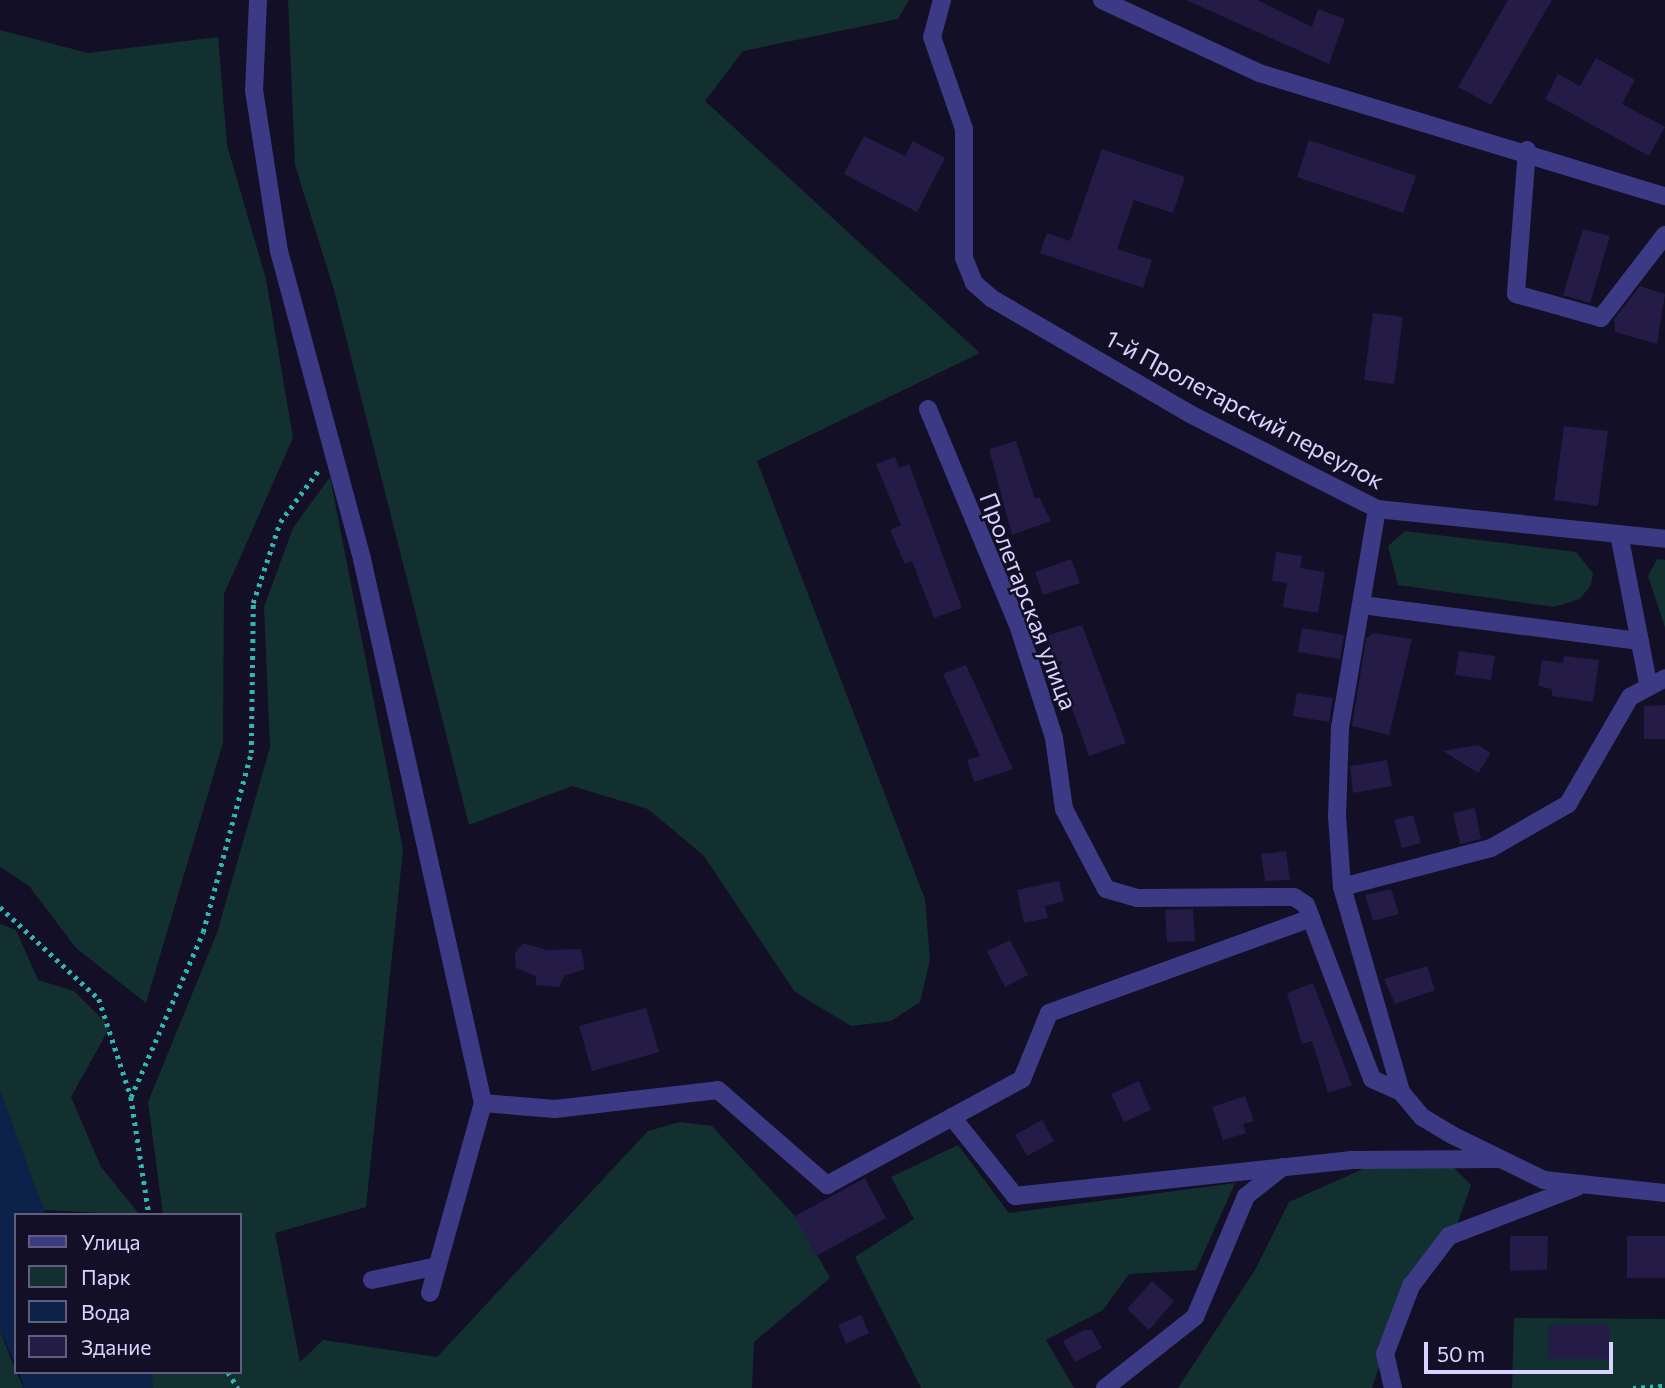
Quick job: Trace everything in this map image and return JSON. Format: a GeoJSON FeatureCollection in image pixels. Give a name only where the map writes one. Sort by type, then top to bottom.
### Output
{"type":"FeatureCollection","features":[{"type":"Feature","properties":{"kind":"street"},"geometry":{"type":"LineString","coordinates":[[258,0],[254,90],[279,251],[333,452],[483,1103],[430,1293]]}},
{"type":"Feature","properties":{"kind":"street","name":"1-й Пролетарский переулок"},"geometry":{"type":"LineString","coordinates":[[942,0],[932,37],[955,93],[966,174],[964,258],[974,283],[992,298],[1191,414],[1377,509],[1665,539]]}},
{"type":"Feature","properties":{"kind":"street"},"geometry":{"type":"LineString","coordinates":[[1102,0],[1259,73],[1527,150],[1665,196]]}},
{"type":"Feature","properties":{"kind":"street"},"geometry":{"type":"LineString","coordinates":[[1527,150],[1516,294],[1601,318],[1665,235]]}},
{"type":"Feature","properties":{"kind":"street","name":"Пролетарская улица"},"geometry":{"type":"LineString","coordinates":[[928,409],[1018,628],[1054,737],[1064,809],[1105,889],[1138,898],[1293,897],[1306,905],[1372,1079],[1401,1092],[1422,1117],[1544,1180],[1665,1193]]}},
{"type":"Feature","properties":{"kind":"street"},"geometry":{"type":"LineString","coordinates":[[1377,509],[1340,727],[1336,816],[1342,887],[1401,1092]]}},
{"type":"Feature","properties":{"kind":"street"},"geometry":{"type":"LineString","coordinates":[[1342,887],[1491,848],[1568,804],[1602,737],[1657,680],[1640,641],[1619,534]]}},
{"type":"Feature","properties":{"kind":"street"},"geometry":{"type":"LineString","coordinates":[[1362,605],[1640,641]]}},
{"type":"Feature","properties":{"kind":"street"},"geometry":{"type":"LineString","coordinates":[[483,1103],[555,1109],[718,1090],[827,1185],[1022,1079],[1049,1013],[1311,918]]}},
{"type":"Feature","properties":{"kind":"street"},"geometry":{"type":"LineString","coordinates":[[952,1117],[1015,1196],[1350,1160],[1502,1158]]}},
{"type":"Feature","properties":{"kind":"street"},"geometry":{"type":"LineString","coordinates":[[1105,1388],[1195,1317],[1246,1196],[1283,1167]]}},
{"type":"Feature","properties":{"kind":"street"},"geometry":{"type":"LineString","coordinates":[[1393,1388],[1385,1354],[1411,1286],[1449,1236],[1510,1208],[1587,1184]]}},
{"type":"Feature","properties":{"kind":"street"},"geometry":{"type":"LineString","coordinates":[[372,1280],[438,1266]]}},
{"type":"Feature","properties":{"kind":"path"},"geometry":{"type":"LineString","coordinates":[[131,1097],[203,932],[251,754],[253,603],[280,522],[333,452]]}},
{"type":"Feature","properties":{"kind":"path"},"geometry":{"type":"LineString","coordinates":[[0,907],[99,999],[131,1097],[149,1213]]}},
{"type":"Feature","properties":{"kind":"path"},"geometry":{"type":"LineString","coordinates":[[1633,1388],[1665,1387]]}},
{"type":"Feature","properties":{"kind":"green space"},"geometry":{"type":"Polygon","coordinates":[[[288,0],[909,0],[898,19],[743,51],[705,101],[980,353],[757,461],[925,899],[930,960],[920,1002],[891,1021],[851,1026],[795,992],[704,856],[648,809],[572,786],[469,825],[334,290],[295,165],[288,0]]]}},
{"type":"Feature","properties":{"kind":"green space"},"geometry":{"type":"Polygon","coordinates":[[[0,30],[88,53],[218,37],[227,145],[266,279],[293,438],[224,594],[223,743],[146,1003],[76,948],[29,886],[0,867],[0,30]]]}},
{"type":"Feature","properties":{"kind":"green space"},"geometry":{"type":"Polygon","coordinates":[[[330,477],[403,850],[366,1207],[275,1233],[300,1362],[323,1340],[437,1357],[648,1131],[680,1122],[712,1126],[795,1216],[830,1278],[754,1342],[752,1388],[153,1388],[151,1374],[242,1374],[242,1213],[163,1213],[148,1102],[217,933],[270,747],[264,607],[293,528],[330,477]]]}},
{"type":"Feature","properties":{"kind":"green space"},"geometry":{"type":"Polygon","coordinates":[[[1405,531],[1576,552],[1593,573],[1591,585],[1580,599],[1554,607],[1398,585],[1388,546],[1405,531]]]}},
{"type":"Feature","properties":{"kind":"green space"},"geometry":{"type":"Polygon","coordinates":[[[1657,559],[1665,560],[1665,628],[1648,576],[1657,559]]]}},
{"type":"Feature","properties":{"kind":"green space"},"geometry":{"type":"Polygon","coordinates":[[[0,924],[16,930],[38,980],[74,991],[110,1027],[71,1097],[101,1167],[138,1213],[43,1210],[0,1091],[0,924]]]}},
{"type":"Feature","properties":{"kind":"green space"},"geometry":{"type":"Polygon","coordinates":[[[958,1145],[1009,1213],[1235,1183],[1196,1270],[1129,1274],[1103,1310],[1046,1340],[1074,1388],[921,1388],[855,1257],[914,1219],[891,1177],[958,1145]]]}},
{"type":"Feature","properties":{"kind":"green space"},"geometry":{"type":"Polygon","coordinates":[[[1444,1158],[1471,1185],[1457,1225],[1403,1296],[1372,1388],[1178,1388],[1255,1270],[1289,1202],[1381,1161],[1444,1158]]]}},
{"type":"Feature","properties":{"kind":"green space"},"geometry":{"type":"Polygon","coordinates":[[[1514,1318],[1665,1319],[1665,1388],[1512,1388],[1514,1318]]]}},
{"type":"Feature","properties":{"kind":"green space"},"geometry":{"type":"Polygon","coordinates":[[[0,1330],[14,1367],[14,1374],[17,1374],[24,1388],[0,1388],[0,1330]]]}},
{"type":"Feature","properties":{"kind":"water"},"geometry":{"type":"Polygon","coordinates":[[[0,1091],[45,1213],[14,1213],[14,1362],[0,1330],[0,1091]]]}},
{"type":"Feature","properties":{"kind":"water"},"geometry":{"type":"Polygon","coordinates":[[[20,1374],[151,1374],[153,1388],[24,1388],[20,1374]]]}},
{"type":"Feature","properties":{"kind":"building"},"geometry":{"type":"Polygon","coordinates":[[[1186,0],[1257,0],[1312,27],[1318,9],[1345,19],[1329,64],[1186,0]]]}},
{"type":"Feature","properties":{"kind":"building"},"geometry":{"type":"Polygon","coordinates":[[[1508,0],[1552,0],[1491,105],[1458,87],[1508,0]]]}},
{"type":"Feature","properties":{"kind":"building"},"geometry":{"type":"Polygon","coordinates":[[[1596,58],[1635,80],[1622,104],[1665,127],[1649,156],[1545,99],[1558,74],[1580,86],[1596,58]]]}},
{"type":"Feature","properties":{"kind":"building"},"geometry":{"type":"Polygon","coordinates":[[[864,136],[905,156],[913,141],[945,158],[917,212],[844,174],[864,136]]]}},
{"type":"Feature","properties":{"kind":"building"},"geometry":{"type":"Polygon","coordinates":[[[1309,140],[1416,176],[1403,213],[1297,177],[1309,140]]]}},
{"type":"Feature","properties":{"kind":"building"},"geometry":{"type":"Polygon","coordinates":[[[1102,149],[1185,177],[1173,213],[1134,200],[1117,249],[1152,260],[1143,288],[1040,253],[1047,233],[1070,241],[1102,149]]]}},
{"type":"Feature","properties":{"kind":"building"},"geometry":{"type":"Polygon","coordinates":[[[1583,229],[1610,236],[1590,303],[1563,295],[1583,229]]]}},
{"type":"Feature","properties":{"kind":"building"},"geometry":{"type":"Polygon","coordinates":[[[1640,286],[1665,294],[1657,344],[1615,332],[1614,319],[1640,286]]]}},
{"type":"Feature","properties":{"kind":"building"},"geometry":{"type":"Polygon","coordinates":[[[1373,313],[1403,317],[1394,384],[1364,380],[1373,313]]]}},
{"type":"Feature","properties":{"kind":"building"},"geometry":{"type":"Polygon","coordinates":[[[1564,426],[1608,431],[1598,506],[1554,500],[1564,426]]]}},
{"type":"Feature","properties":{"kind":"building"},"geometry":{"type":"Polygon","coordinates":[[[1016,441],[1035,499],[1039,497],[1051,521],[1012,535],[989,449],[1016,441]]]}},
{"type":"Feature","properties":{"kind":"building"},"geometry":{"type":"Polygon","coordinates":[[[895,457],[899,468],[909,464],[962,608],[934,618],[912,561],[905,564],[890,530],[901,525],[876,464],[895,457]]]}},
{"type":"Feature","properties":{"kind":"building"},"geometry":{"type":"Polygon","coordinates":[[[1276,552],[1302,556],[1300,568],[1325,572],[1318,613],[1283,607],[1287,583],[1272,581],[1276,552]]]}},
{"type":"Feature","properties":{"kind":"building"},"geometry":{"type":"Polygon","coordinates":[[[1071,559],[1080,583],[1043,595],[1035,572],[1071,559]]]}},
{"type":"Feature","properties":{"kind":"building"},"geometry":{"type":"Polygon","coordinates":[[[1082,625],[1126,743],[1089,756],[1046,636],[1082,625]]]}},
{"type":"Feature","properties":{"kind":"building"},"geometry":{"type":"Polygon","coordinates":[[[1302,628],[1344,635],[1340,659],[1298,652],[1302,628]]]}},
{"type":"Feature","properties":{"kind":"building"},"geometry":{"type":"Polygon","coordinates":[[[1373,633],[1412,639],[1389,735],[1352,726],[1366,639],[1373,633]]]}},
{"type":"Feature","properties":{"kind":"building"},"geometry":{"type":"Polygon","coordinates":[[[1459,651],[1495,656],[1491,680],[1455,675],[1459,651]]]}},
{"type":"Feature","properties":{"kind":"building"},"geometry":{"type":"Polygon","coordinates":[[[1564,656],[1599,660],[1593,702],[1552,696],[1552,689],[1538,686],[1542,660],[1563,663],[1564,656]]]}},
{"type":"Feature","properties":{"kind":"building"},"geometry":{"type":"Polygon","coordinates":[[[966,665],[1013,769],[974,782],[967,760],[980,756],[943,674],[966,665]]]}},
{"type":"Feature","properties":{"kind":"building"},"geometry":{"type":"Polygon","coordinates":[[[1297,693],[1333,698],[1329,722],[1293,716],[1297,693]]]}},
{"type":"Feature","properties":{"kind":"building"},"geometry":{"type":"Polygon","coordinates":[[[1665,705],[1665,739],[1644,739],[1644,706],[1665,705]]]}},
{"type":"Feature","properties":{"kind":"building"},"geometry":{"type":"Polygon","coordinates":[[[1478,745],[1491,753],[1478,773],[1443,751],[1478,745]]]}},
{"type":"Feature","properties":{"kind":"building"},"geometry":{"type":"Polygon","coordinates":[[[1387,760],[1392,786],[1353,793],[1350,766],[1387,760]]]}},
{"type":"Feature","properties":{"kind":"building"},"geometry":{"type":"Polygon","coordinates":[[[1475,808],[1481,839],[1460,844],[1453,813],[1475,808]]]}},
{"type":"Feature","properties":{"kind":"building"},"geometry":{"type":"Polygon","coordinates":[[[1413,815],[1421,843],[1402,848],[1394,820],[1413,815]]]}},
{"type":"Feature","properties":{"kind":"building"},"geometry":{"type":"Polygon","coordinates":[[[1286,851],[1290,880],[1265,881],[1261,854],[1286,851]]]}},
{"type":"Feature","properties":{"kind":"building"},"geometry":{"type":"Polygon","coordinates":[[[1059,881],[1064,901],[1045,906],[1048,918],[1024,923],[1017,890],[1059,881]]]}},
{"type":"Feature","properties":{"kind":"building"},"geometry":{"type":"Polygon","coordinates":[[[1391,889],[1399,914],[1373,921],[1365,895],[1391,889]]]}},
{"type":"Feature","properties":{"kind":"building"},"geometry":{"type":"Polygon","coordinates":[[[1193,909],[1195,941],[1167,942],[1165,910],[1193,909]]]}},
{"type":"Feature","properties":{"kind":"building"},"geometry":{"type":"Polygon","coordinates":[[[1010,940],[1028,975],[1005,987],[987,951],[1010,940]]]}},
{"type":"Feature","properties":{"kind":"building"},"geometry":{"type":"Polygon","coordinates":[[[523,943],[546,950],[581,949],[585,969],[564,976],[559,987],[536,985],[536,976],[516,968],[515,953],[523,943]]]}},
{"type":"Feature","properties":{"kind":"building"},"geometry":{"type":"Polygon","coordinates":[[[1427,966],[1435,990],[1395,1004],[1384,979],[1427,966]]]}},
{"type":"Feature","properties":{"kind":"building"},"geometry":{"type":"Polygon","coordinates":[[[1313,983],[1352,1085],[1328,1093],[1312,1041],[1302,1044],[1287,993],[1313,983]]]}},
{"type":"Feature","properties":{"kind":"building"},"geometry":{"type":"Polygon","coordinates":[[[646,1008],[659,1052],[592,1071],[579,1026],[646,1008]]]}},
{"type":"Feature","properties":{"kind":"building"},"geometry":{"type":"Polygon","coordinates":[[[1139,1081],[1151,1110],[1124,1122],[1111,1094],[1139,1081]]]}},
{"type":"Feature","properties":{"kind":"building"},"geometry":{"type":"Polygon","coordinates":[[[1245,1096],[1254,1121],[1243,1124],[1246,1133],[1223,1140],[1212,1107],[1245,1096]]]}},
{"type":"Feature","properties":{"kind":"building"},"geometry":{"type":"Polygon","coordinates":[[[1042,1120],[1054,1141],[1027,1156],[1015,1135],[1042,1120]]]}},
{"type":"Feature","properties":{"kind":"building"},"geometry":{"type":"Polygon","coordinates":[[[865,1178],[886,1218],[816,1256],[795,1216],[865,1178]]]}},
{"type":"Feature","properties":{"kind":"building"},"geometry":{"type":"Polygon","coordinates":[[[1510,1236],[1548,1236],[1547,1270],[1510,1271],[1510,1236]]]}},
{"type":"Feature","properties":{"kind":"building"},"geometry":{"type":"Polygon","coordinates":[[[1627,1236],[1665,1236],[1665,1278],[1627,1278],[1627,1236]]]}},
{"type":"Feature","properties":{"kind":"building"},"geometry":{"type":"Polygon","coordinates":[[[1152,1281],[1174,1301],[1149,1330],[1127,1309],[1152,1281]]]}},
{"type":"Feature","properties":{"kind":"building"},"geometry":{"type":"Polygon","coordinates":[[[861,1315],[869,1333],[846,1344],[838,1325],[861,1315]]]}},
{"type":"Feature","properties":{"kind":"building"},"geometry":{"type":"Polygon","coordinates":[[[1549,1325],[1609,1325],[1609,1359],[1548,1359],[1549,1325]]]}},
{"type":"Feature","properties":{"kind":"building"},"geometry":{"type":"Polygon","coordinates":[[[1084,1330],[1092,1330],[1102,1348],[1075,1362],[1063,1341],[1084,1330]]]}}]}
